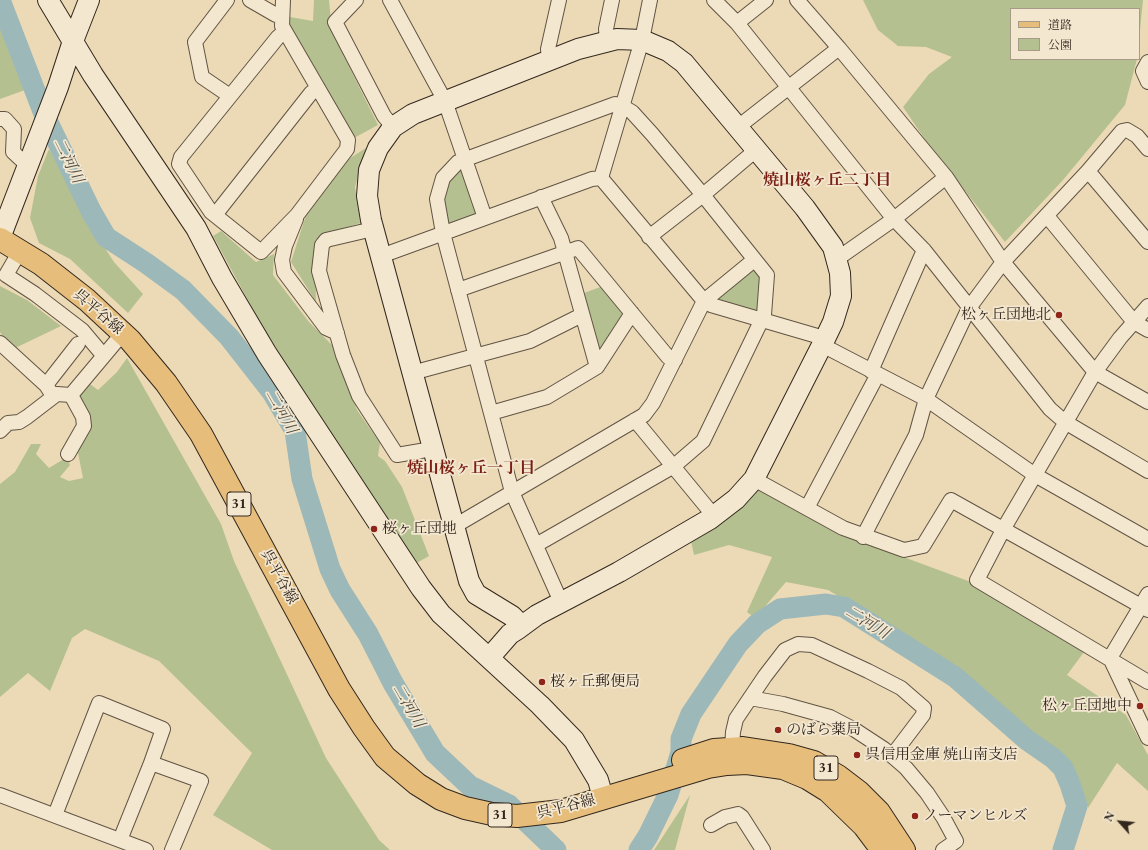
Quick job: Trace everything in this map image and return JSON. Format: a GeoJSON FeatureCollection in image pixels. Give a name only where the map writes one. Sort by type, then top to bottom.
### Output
{"type":"FeatureCollection","features":[{"type":"Feature","properties":{"kind":"main road","name":"呉平谷線"},"geometry":{"type":"LineString","coordinates":[[0,238],[41,264],[87,300],[123,333],[166,383],[201,434],[340,689],[364,728],[385,757],[399,771],[417,784],[442,799],[465,808],[492,814],[517,816],[561,811],[603,798],[640,780],[743,748],[789,755],[814,762],[825,768],[859,792],[879,812],[904,850]]}},
{"type":"Feature","properties":{"kind":"main road","name":"呉平谷線"},"geometry":{"type":"LineString","coordinates":[[718,755],[727,764],[747,764],[783,768],[817,783],[845,806],[864,826],[882,850]]}},
{"type":"Feature","properties":{"kind":"street"},"geometry":{"type":"LineString","coordinates":[[48,0],[93,75],[196,228],[222,278],[267,354],[421,588],[441,614],[574,740],[598,780],[603,798]]}},
{"type":"Feature","properties":{"kind":"street"},"geometry":{"type":"LineString","coordinates":[[0,238],[58,87],[73,41],[89,0]]}},
{"type":"Feature","properties":{"kind":"street"},"geometry":{"type":"LineString","coordinates":[[227,0],[194,42],[202,77],[230,96]]}},
{"type":"Feature","properties":{"kind":"street"},"geometry":{"type":"LineString","coordinates":[[250,0],[276,15],[282,15]]}},
{"type":"Feature","properties":{"kind":"street"},"geometry":{"type":"LineString","coordinates":[[283,0],[282,26],[285,31],[318,88],[348,140],[347,149],[297,215],[261,252],[215,214],[179,164],[181,157],[278,37],[285,31]]}},
{"type":"Feature","properties":{"kind":"street"},"geometry":{"type":"LineString","coordinates":[[356,0],[334,22],[384,116],[393,127]]}},
{"type":"Feature","properties":{"kind":"street"},"geometry":{"type":"LineString","coordinates":[[390,0],[445,101],[485,218]]}},
{"type":"Feature","properties":{"kind":"street"},"geometry":{"type":"LineString","coordinates":[[548,61],[548,48],[559,0]]}},
{"type":"Feature","properties":{"kind":"street"},"geometry":{"type":"LineString","coordinates":[[607,42],[606,30],[612,0]]}},
{"type":"Feature","properties":{"kind":"street"},"geometry":{"type":"LineString","coordinates":[[601,178],[642,40],[650,0]]}},
{"type":"Feature","properties":{"kind":"street"},"geometry":{"type":"LineString","coordinates":[[714,0],[738,23],[894,219],[924,250],[1050,409],[1065,422],[1148,470]]}},
{"type":"Feature","properties":{"kind":"street"},"geometry":{"type":"LineString","coordinates":[[738,23],[766,0]]}},
{"type":"Feature","properties":{"kind":"street"},"geometry":{"type":"LineString","coordinates":[[797,0],[839,48],[946,177],[1003,262],[1095,372],[1148,402]]}},
{"type":"Feature","properties":{"kind":"street"},"geometry":{"type":"LineString","coordinates":[[489,658],[510,634],[522,626],[561,602],[619,572],[714,516],[736,499],[754,479],[833,322],[841,296],[840,273],[833,247],[805,208],[684,63],[668,51],[642,40],[617,39],[578,49],[413,114],[393,127],[378,148],[369,170],[366,196],[374,229],[469,582],[476,594],[512,616],[522,626]]}},
{"type":"Feature","properties":{"kind":"street"},"geometry":{"type":"LineString","coordinates":[[738,127],[839,48]]}},
{"type":"Feature","properties":{"kind":"street"},"geometry":{"type":"LineString","coordinates":[[1148,62],[1143,71],[1148,82]]}},
{"type":"Feature","properties":{"kind":"street"},"geometry":{"type":"LineString","coordinates":[[215,214],[311,94],[318,88]]}},
{"type":"Feature","properties":{"kind":"street"},"geometry":{"type":"LineString","coordinates":[[536,545],[674,466],[703,441],[764,315],[767,275],[703,195],[642,123],[632,112],[615,104],[465,160],[450,168],[443,178],[437,199],[443,233],[512,492],[561,602]]}},
{"type":"Feature","properties":{"kind":"street"},"geometry":{"type":"LineString","coordinates":[[0,119],[4,119],[14,129],[13,152],[31,157]]}},
{"type":"Feature","properties":{"kind":"street"},"geometry":{"type":"LineString","coordinates":[[863,536],[916,435],[926,399],[969,308],[1003,262],[1088,171],[1122,130],[1127,130],[1137,136],[1148,149]]}},
{"type":"Feature","properties":{"kind":"street"},"geometry":{"type":"LineString","coordinates":[[649,237],[703,195],[756,150]]}},
{"type":"Feature","properties":{"kind":"street"},"geometry":{"type":"LineString","coordinates":[[1088,171],[1148,242]]}},
{"type":"Feature","properties":{"kind":"street"},"geometry":{"type":"LineString","coordinates":[[837,259],[894,219],[946,177]]}},
{"type":"Feature","properties":{"kind":"street"},"geometry":{"type":"LineString","coordinates":[[381,256],[541,197],[592,179],[601,178]]}},
{"type":"Feature","properties":{"kind":"street"},"geometry":{"type":"LineString","coordinates":[[601,178],[704,302],[762,320],[823,342],[926,399],[1035,475],[1148,539]]}},
{"type":"Feature","properties":{"kind":"street"},"geometry":{"type":"LineString","coordinates":[[541,197],[561,238],[597,367]]}},
{"type":"Feature","properties":{"kind":"street"},"geometry":{"type":"LineString","coordinates":[[297,215],[295,225],[285,246],[282,260],[284,272],[326,328],[337,333]]}},
{"type":"Feature","properties":{"kind":"street"},"geometry":{"type":"LineString","coordinates":[[1046,216],[1134,322],[1148,330]]}},
{"type":"Feature","properties":{"kind":"street"},"geometry":{"type":"LineString","coordinates":[[374,229],[326,240],[322,245],[320,270],[337,333],[359,396],[396,455],[432,449]]}},
{"type":"Feature","properties":{"kind":"street"},"geometry":{"type":"LineString","coordinates":[[458,290],[564,251],[578,248],[668,357],[675,360]]}},
{"type":"Feature","properties":{"kind":"street"},"geometry":{"type":"LineString","coordinates":[[807,508],[875,372],[924,250]]}},
{"type":"Feature","properties":{"kind":"street"},"geometry":{"type":"LineString","coordinates":[[20,251],[6,275],[35,294],[82,330],[103,355]]}},
{"type":"Feature","properties":{"kind":"street"},"geometry":{"type":"LineString","coordinates":[[453,527],[644,415],[653,403],[704,302],[754,260]]}},
{"type":"Feature","properties":{"kind":"street"},"geometry":{"type":"LineString","coordinates":[[1148,306],[1095,372],[1004,528],[978,580],[1148,682]]}},
{"type":"Feature","properties":{"kind":"street"},"geometry":{"type":"LineString","coordinates":[[491,413],[547,397],[597,367],[632,313]]}},
{"type":"Feature","properties":{"kind":"street"},"geometry":{"type":"LineString","coordinates":[[412,373],[530,341],[582,315]]}},
{"type":"Feature","properties":{"kind":"street"},"geometry":{"type":"LineString","coordinates":[[71,395],[123,333]]}},
{"type":"Feature","properties":{"kind":"street"},"geometry":{"type":"LineString","coordinates":[[0,343],[50,390],[57,394],[71,395]]}},
{"type":"Feature","properties":{"kind":"street"},"geometry":{"type":"LineString","coordinates":[[0,431],[8,423],[19,422],[27,417],[50,390],[78,344]]}},
{"type":"Feature","properties":{"kind":"street"},"geometry":{"type":"LineString","coordinates":[[68,454],[84,426],[83,417],[71,395]]}},
{"type":"Feature","properties":{"kind":"street"},"geometry":{"type":"LineString","coordinates":[[635,420],[714,516]]}},
{"type":"Feature","properties":{"kind":"street"},"geometry":{"type":"LineString","coordinates":[[754,479],[863,536],[904,550],[923,546],[951,500],[1146,603],[1110,658]]}},
{"type":"Feature","properties":{"kind":"street"},"geometry":{"type":"LineString","coordinates":[[718,755],[733,732],[736,719],[784,650],[798,644],[812,645],[868,670],[901,688],[924,708],[923,715],[892,756]]}},
{"type":"Feature","properties":{"kind":"street"},"geometry":{"type":"LineString","coordinates":[[1110,658],[1148,738]]}},
{"type":"Feature","properties":{"kind":"street"},"geometry":{"type":"LineString","coordinates":[[750,698],[784,704],[830,718],[855,730],[892,756],[906,768],[927,793],[943,817],[956,841],[943,850]]}},
{"type":"Feature","properties":{"kind":"street"},"geometry":{"type":"LineString","coordinates":[[55,815],[99,704],[163,729],[120,840]]}},
{"type":"Feature","properties":{"kind":"street"},"geometry":{"type":"LineString","coordinates":[[151,763],[201,781],[172,850]]}},
{"type":"Feature","properties":{"kind":"street"},"geometry":{"type":"LineString","coordinates":[[0,795],[146,850]]}},
{"type":"Feature","properties":{"kind":"street"},"geometry":{"type":"LineString","coordinates":[[711,825],[725,817],[738,814],[742,817],[763,850]]}},
{"type":"Feature","properties":{"kind":"green space"},"geometry":{"type":"Polygon","coordinates":[[[314,0],[329,0],[332,32],[378,125],[354,138],[289,24],[290,17],[313,21],[314,0]]]}},
{"type":"Feature","properties":{"kind":"green space"},"geometry":{"type":"Polygon","coordinates":[[[863,0],[1143,0],[1140,30],[1140,8],[1010,8],[1010,60],[1137,60],[1125,105],[1063,180],[1005,242],[926,141],[903,107],[929,74],[952,57],[926,47],[898,46],[878,30],[863,0]]]}},
{"type":"Feature","properties":{"kind":"green space"},"geometry":{"type":"Polygon","coordinates":[[[0,11],[25,90],[0,99],[0,11]]]}},
{"type":"Feature","properties":{"kind":"green space"},"geometry":{"type":"Polygon","coordinates":[[[366,148],[355,187],[361,223],[324,234],[315,240],[316,302],[291,262],[306,215],[347,160],[366,148]]]}},
{"type":"Feature","properties":{"kind":"green space"},"geometry":{"type":"Polygon","coordinates":[[[49,149],[71,187],[88,222],[114,262],[143,294],[128,313],[70,259],[39,243],[30,218],[38,176],[49,149]]]}},
{"type":"Feature","properties":{"kind":"green space"},"geometry":{"type":"Polygon","coordinates":[[[462,164],[481,216],[445,227],[441,202],[445,179],[462,164]]]}},
{"type":"Feature","properties":{"kind":"green space"},"geometry":{"type":"Polygon","coordinates":[[[221,231],[256,262],[274,254],[273,275],[309,322],[333,346],[357,410],[380,443],[378,456],[385,461],[402,487],[429,556],[413,565],[262,326],[213,236],[221,231]]]}},
{"type":"Feature","properties":{"kind":"green space"},"geometry":{"type":"Polygon","coordinates":[[[754,267],[764,276],[760,315],[712,300],[754,267]]]}},
{"type":"Feature","properties":{"kind":"green space"},"geometry":{"type":"Polygon","coordinates":[[[0,286],[27,300],[61,326],[11,350],[0,332],[0,286]]]}},
{"type":"Feature","properties":{"kind":"green space"},"geometry":{"type":"Polygon","coordinates":[[[603,286],[626,312],[600,351],[584,293],[603,286]]]}},
{"type":"Feature","properties":{"kind":"green space"},"geometry":{"type":"Polygon","coordinates":[[[127,358],[221,524],[234,561],[326,758],[379,840],[390,850],[272,850],[213,815],[252,753],[159,661],[85,629],[72,638],[50,691],[28,673],[0,697],[0,484],[15,472],[31,444],[41,444],[36,454],[49,468],[67,457],[70,465],[60,477],[69,481],[83,478],[77,448],[85,435],[75,393],[86,381],[98,390],[117,372],[127,358]]]}},
{"type":"Feature","properties":{"kind":"green space"},"geometry":{"type":"Polygon","coordinates":[[[759,489],[847,536],[971,582],[1084,652],[1067,675],[1126,715],[1148,755],[1148,791],[1117,763],[1088,808],[1069,764],[929,650],[828,590],[786,582],[755,618],[747,612],[772,557],[729,545],[694,555],[691,541],[726,516],[759,489]]]}},
{"type":"Feature","properties":{"kind":"green space"},"geometry":{"type":"Polygon","coordinates":[[[690,795],[675,850],[654,850],[690,795]]]}},
{"type":"Feature","properties":{"kind":"waterway","name":"二河川"},"geometry":{"type":"LineString","coordinates":[[0,0],[44,114],[91,211],[106,237],[146,263],[183,290],[229,337],[272,392],[295,431],[302,479],[330,569],[340,590],[368,634],[393,683],[435,753],[470,786],[509,805],[556,850]]}},
{"type":"Feature","properties":{"kind":"waterway","name":"二河川"},"geometry":{"type":"LineString","coordinates":[[639,850],[648,836],[668,795],[681,752],[681,739],[691,714],[738,644],[757,624],[780,609],[826,604],[844,607],[955,677],[1027,740],[1053,758],[1063,768],[1077,806],[1063,850]]}},
{"type":"Feature","properties":{"kind":"place","name":"松ヶ丘団地北"},"geometry":{"type":"Point","coordinates":[1059,315]}},
{"type":"Feature","properties":{"kind":"place","name":"桜ヶ丘団地"},"geometry":{"type":"Point","coordinates":[374,529]}},
{"type":"Feature","properties":{"kind":"place","name":"桜ヶ丘郵便局"},"geometry":{"type":"Point","coordinates":[542,682]}},
{"type":"Feature","properties":{"kind":"place","name":"松ヶ丘団地中"},"geometry":{"type":"Point","coordinates":[1140,706]}},
{"type":"Feature","properties":{"kind":"place","name":"のばら薬局"},"geometry":{"type":"Point","coordinates":[778,730]}},
{"type":"Feature","properties":{"kind":"place","name":"呉信用金庫 焼山南支店"},"geometry":{"type":"Point","coordinates":[857,755]}},
{"type":"Feature","properties":{"kind":"place","name":"ノーマンヒルズ"},"geometry":{"type":"Point","coordinates":[915,816]}},
{"type":"Feature","properties":{"kind":"district","name":"焼山桜ヶ丘二丁目"},"geometry":{"type":"Point","coordinates":[827,181]}},
{"type":"Feature","properties":{"kind":"district","name":"焼山桜ヶ丘一丁目"},"geometry":{"type":"Point","coordinates":[471,469]}}]}
